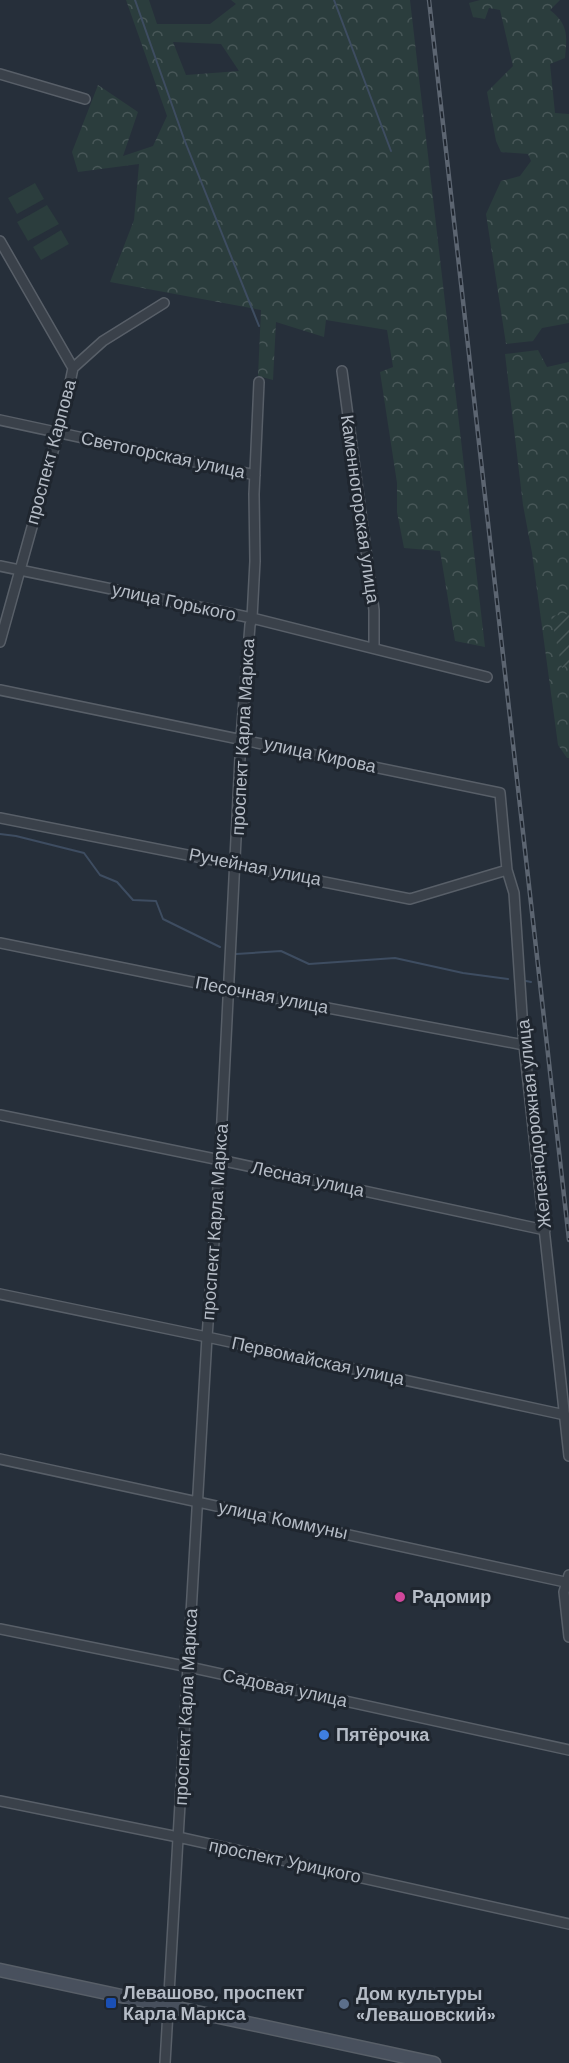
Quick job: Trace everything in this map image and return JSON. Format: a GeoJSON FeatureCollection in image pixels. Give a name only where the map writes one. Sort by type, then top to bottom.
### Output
{"type":"FeatureCollection","features":[{"type":"Feature","properties":{"kind":"street"},"geometry":{"type":"LineString","coordinates":[[0,74],[85,99]]}},
{"type":"Feature","properties":{"kind":"street","name":"проспект Карпова"},"geometry":{"type":"LineString","coordinates":[[0,241],[73,368],[58,432],[0,642]]}},
{"type":"Feature","properties":{"kind":"street"},"geometry":{"type":"LineString","coordinates":[[73,368],[103,341],[164,303]]}},
{"type":"Feature","properties":{"kind":"street","name":"Каменногорская улица"},"geometry":{"type":"LineString","coordinates":[[342,370],[374,610],[374,647]]}},
{"type":"Feature","properties":{"kind":"street","name":"проспект Карла Маркса"},"geometry":{"type":"LineString","coordinates":[[165,2063],[197,1501],[220,1160],[241,738],[249,625],[252,618],[259,382]]}},
{"type":"Feature","properties":{"kind":"street","name":"Светогорская улица"},"geometry":{"type":"LineString","coordinates":[[0,420],[255,475]]}},
{"type":"Feature","properties":{"kind":"street","name":"улица Горького"},"geometry":{"type":"LineString","coordinates":[[0,566],[252,618],[486,677]]}},
{"type":"Feature","properties":{"kind":"street","name":"улица Кирова"},"geometry":{"type":"LineString","coordinates":[[0,690],[500,793]]}},
{"type":"Feature","properties":{"kind":"street","name":"Железнодорожная улица"},"geometry":{"type":"LineString","coordinates":[[500,793],[507,870],[514,893],[524,1045],[569,1456]]}},
{"type":"Feature","properties":{"kind":"street","name":"Ручейная улица"},"geometry":{"type":"LineString","coordinates":[[0,818],[410,898],[507,870]]}},
{"type":"Feature","properties":{"kind":"street","name":"Песочная улица"},"geometry":{"type":"LineString","coordinates":[[0,943],[524,1045]]}},
{"type":"Feature","properties":{"kind":"street","name":"Лесная улица"},"geometry":{"type":"LineString","coordinates":[[0,1115],[544,1230]]}},
{"type":"Feature","properties":{"kind":"street","name":"Первомайская улица"},"geometry":{"type":"LineString","coordinates":[[0,1294],[565,1415]]}},
{"type":"Feature","properties":{"kind":"street","name":"улица Коммуны"},"geometry":{"type":"LineString","coordinates":[[0,1459],[567,1579]]}},
{"type":"Feature","properties":{"kind":"street"},"geometry":{"type":"LineString","coordinates":[[567,1579],[564,1592],[569,1637]]}},
{"type":"Feature","properties":{"kind":"street","name":"Садовая улица"},"geometry":{"type":"LineString","coordinates":[[0,1629],[189,1667],[569,1749]]}},
{"type":"Feature","properties":{"kind":"street","name":"проспект Урицкого"},"geometry":{"type":"LineString","coordinates":[[0,1801],[178,1837],[569,1924]]}},
{"type":"Feature","properties":{"kind":"street"},"geometry":{"type":"LineString","coordinates":[[0,1970],[434,2063]]}},
{"type":"Feature","properties":{"kind":"green space"},"geometry":{"type":"Polygon","coordinates":[[[126,0],[149,0],[157,24],[210,24],[236,4],[231,0],[410,0],[485,647],[455,641],[440,551],[404,548],[397,512],[397,483],[380,372],[393,367],[387,330],[326,320],[324,337],[276,322],[273,380],[258,376],[261,310],[110,282],[134,220],[139,164],[78,172],[72,152],[98,85],[138,112],[123,156],[153,146],[167,116],[126,0]],[[173,42],[186,75],[239,71],[221,44],[173,42]]]}},
{"type":"Feature","properties":{"kind":"green space"},"geometry":{"type":"Polygon","coordinates":[[[480,0],[560,0],[550,10],[561,21],[565,31],[565,58],[550,64],[555,113],[569,114],[569,323],[542,328],[533,341],[506,344],[486,214],[501,181],[520,176],[531,161],[528,154],[501,152],[496,141],[487,92],[513,66],[500,10],[489,8],[485,19],[473,17],[469,3],[480,0]]]}},
{"type":"Feature","properties":{"kind":"green space"},"geometry":{"type":"Polygon","coordinates":[[[35,183],[44,199],[17,214],[8,198],[35,183]]]}},
{"type":"Feature","properties":{"kind":"green space"},"geometry":{"type":"Polygon","coordinates":[[[47,205],[59,224],[28,241],[17,222],[47,205]]]}},
{"type":"Feature","properties":{"kind":"green space"},"geometry":{"type":"Polygon","coordinates":[[[61,230],[69,244],[41,260],[33,247],[61,230]]]}},
{"type":"Feature","properties":{"kind":"green space"},"geometry":{"type":"Polygon","coordinates":[[[538,350],[547,367],[569,362],[569,614],[561,621],[569,654],[569,758],[558,745],[532,553],[523,505],[505,354],[538,350]]]}},
{"type":"Feature","properties":{"kind":"green space"},"geometry":{"type":"Polygon","coordinates":[[[569,614],[569,664],[562,668],[551,616],[569,614]]]}},
{"type":"Feature","properties":{"kind":"waterway"},"geometry":{"type":"LineString","coordinates":[[135,0],[184,139],[259,326]]}},
{"type":"Feature","properties":{"kind":"waterway"},"geometry":{"type":"LineString","coordinates":[[334,0],[391,151]]}},
{"type":"Feature","properties":{"kind":"waterway"},"geometry":{"type":"LineString","coordinates":[[0,834],[84,853],[100,875],[117,882],[133,900],[156,901],[163,919],[220,947]]}},
{"type":"Feature","properties":{"kind":"waterway"},"geometry":{"type":"LineString","coordinates":[[236,954],[281,951],[309,964],[395,958],[463,973],[508,979]]}},
{"type":"Feature","properties":{"kind":"waterway"},"geometry":{"type":"LineString","coordinates":[[526,981],[531,982]]}},
{"type":"Feature","properties":{"kind":"railway"},"geometry":{"type":"LineString","coordinates":[[429,0],[569,1240]]}},
{"type":"Feature","properties":{"kind":"place","name":"Радомир"},"geometry":{"type":"Point","coordinates":[400,1597]}},
{"type":"Feature","properties":{"kind":"place","name":"Пятёрочка"},"geometry":{"type":"Point","coordinates":[324,1735]}},
{"type":"Feature","properties":{"kind":"place","name":"Левашово, проспект Карла Маркса"},"geometry":{"type":"Point","coordinates":[111,2003]}},
{"type":"Feature","properties":{"kind":"place","name":"Дом культуры «Левашовский»"},"geometry":{"type":"Point","coordinates":[344,2004]}}]}
